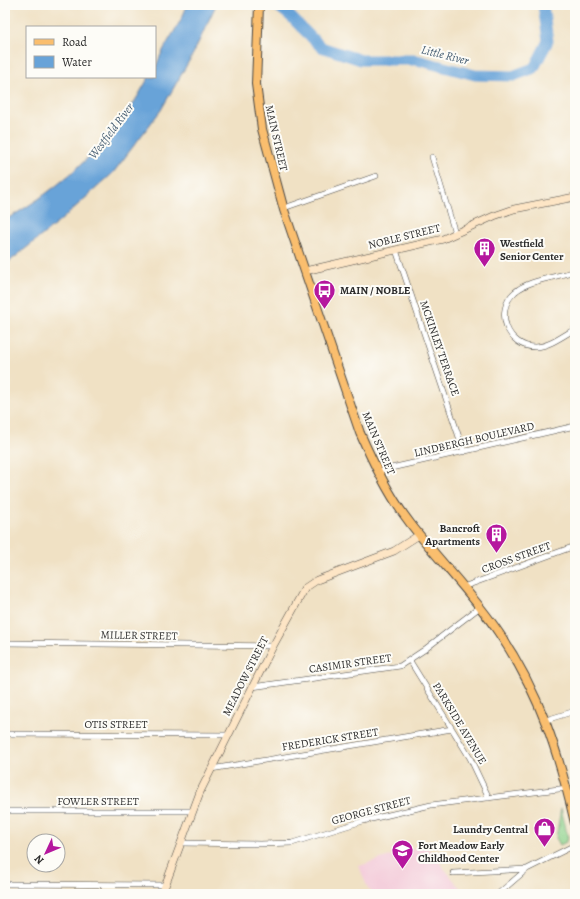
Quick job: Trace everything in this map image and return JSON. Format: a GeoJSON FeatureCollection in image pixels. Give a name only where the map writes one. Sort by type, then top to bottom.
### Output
{"type":"FeatureCollection","features":[{"type":"Feature","properties":{"kind":"main road","name":"MAIN STREET"},"geometry":{"type":"LineString","coordinates":[[259,5],[256,68],[258,105],[262,129],[284,208],[360,433],[392,499],[419,535],[480,607],[515,658],[546,720],[570,792],[575,823]]}},
{"type":"Feature","properties":{"kind":"street"},"geometry":{"type":"LineString","coordinates":[[575,29],[573,39],[575,49]]}},
{"type":"Feature","properties":{"kind":"street"},"geometry":{"type":"LineString","coordinates":[[432,157],[455,233]]}},
{"type":"Feature","properties":{"kind":"street"},"geometry":{"type":"LineString","coordinates":[[284,208],[376,176]]}},
{"type":"Feature","properties":{"kind":"street","name":"NOBLE STREET"},"geometry":{"type":"LineString","coordinates":[[305,271],[443,239],[514,209],[575,197]]}},
{"type":"Feature","properties":{"kind":"street","name":"MCKINLEY TERRACE"},"geometry":{"type":"LineString","coordinates":[[396,250],[464,452]]}},
{"type":"Feature","properties":{"kind":"street"},"geometry":{"type":"LineString","coordinates":[[575,271],[519,289],[508,299],[504,314],[505,324],[510,333],[521,343],[530,346],[546,345],[575,329]]}},
{"type":"Feature","properties":{"kind":"street","name":"LINDBERGH BOULEVARD"},"geometry":{"type":"LineString","coordinates":[[378,471],[575,426]]}},
{"type":"Feature","properties":{"kind":"street","name":"MEADOW STREET"},"geometry":{"type":"LineString","coordinates":[[162,894],[192,811],[211,769],[273,646],[305,588],[309,584],[394,551],[419,535]]}},
{"type":"Feature","properties":{"kind":"street","name":"CROSS STREET"},"geometry":{"type":"LineString","coordinates":[[464,587],[575,546]]}},
{"type":"Feature","properties":{"kind":"street","name":"CASIMIR STREET"},"geometry":{"type":"LineString","coordinates":[[252,687],[400,666],[480,607]]}},
{"type":"Feature","properties":{"kind":"street","name":"MILLER STREET"},"geometry":{"type":"LineString","coordinates":[[5,643],[273,646]]}},
{"type":"Feature","properties":{"kind":"street","name":"PARKSIDE AVENUE"},"geometry":{"type":"LineString","coordinates":[[410,660],[477,770],[488,798]]}},
{"type":"Feature","properties":{"kind":"street"},"geometry":{"type":"LineString","coordinates":[[546,720],[575,711]]}},
{"type":"Feature","properties":{"kind":"street","name":"FREDERICK STREET"},"geometry":{"type":"LineString","coordinates":[[211,769],[452,729]]}},
{"type":"Feature","properties":{"kind":"street","name":"OTIS STREET"},"geometry":{"type":"LineString","coordinates":[[5,734],[228,735]]}},
{"type":"Feature","properties":{"kind":"street","name":"GEORGE STREET"},"geometry":{"type":"LineString","coordinates":[[180,843],[260,844],[292,842],[423,807],[488,798],[570,792]]}},
{"type":"Feature","properties":{"kind":"street","name":"FOWLER STREET"},"geometry":{"type":"LineString","coordinates":[[5,811],[192,811]]}},
{"type":"Feature","properties":{"kind":"street"},"geometry":{"type":"LineString","coordinates":[[498,894],[527,869],[575,845]]}},
{"type":"Feature","properties":{"kind":"street"},"geometry":{"type":"LineString","coordinates":[[453,873],[527,869]]}},
{"type":"Feature","properties":{"kind":"street"},"geometry":{"type":"LineString","coordinates":[[5,884],[165,885]]}},
{"type":"Feature","properties":{"kind":"shaded area","name":"Fort Meadow Early Childhood Center"},"geometry":{"type":"Polygon","coordinates":[[[425,845],[465,894],[376,894],[368,889],[359,866],[425,845]]]}},
{"type":"Feature","properties":{"kind":"green space"},"geometry":{"type":"Polygon","coordinates":[[[561,808],[568,838],[566,842],[560,845],[556,838],[561,808]]]}},
{"type":"Feature","properties":{"kind":"water"},"geometry":{"type":"Polygon","coordinates":[[[187,5],[216,5],[193,54],[161,110],[113,173],[60,221],[5,265],[5,220],[39,199],[55,187],[85,161],[113,131],[128,111],[148,78],[156,78],[156,68],[159,59],[184,14],[187,5]]]}},
{"type":"Feature","properties":{"kind":"waterway","name":"Little River"},"geometry":{"type":"LineString","coordinates":[[276,5],[290,16],[321,47],[361,60],[417,60],[475,75],[513,76],[534,68],[548,41],[543,5]]}},
{"type":"Feature","properties":{"kind":"place","name":"Westfield Senior Center"},"geometry":{"type":"Point","coordinates":[485,268]}},
{"type":"Feature","properties":{"kind":"place","name":"MAIN / NOBLE"},"geometry":{"type":"Point","coordinates":[324,310]}},
{"type":"Feature","properties":{"kind":"place","name":"Bancroft Apartments"},"geometry":{"type":"Point","coordinates":[496,554]}},
{"type":"Feature","properties":{"kind":"place","name":"Laundry Central"},"geometry":{"type":"Point","coordinates":[544,848]}},
{"type":"Feature","properties":{"kind":"place","name":"Fort Meadow Early Childhood Center"},"geometry":{"type":"Point","coordinates":[403,870]}},
{"type":"Feature","properties":{"kind":"water label","name":"Westfield River"},"geometry":{"type":"Point","coordinates":[111,131]}}]}
